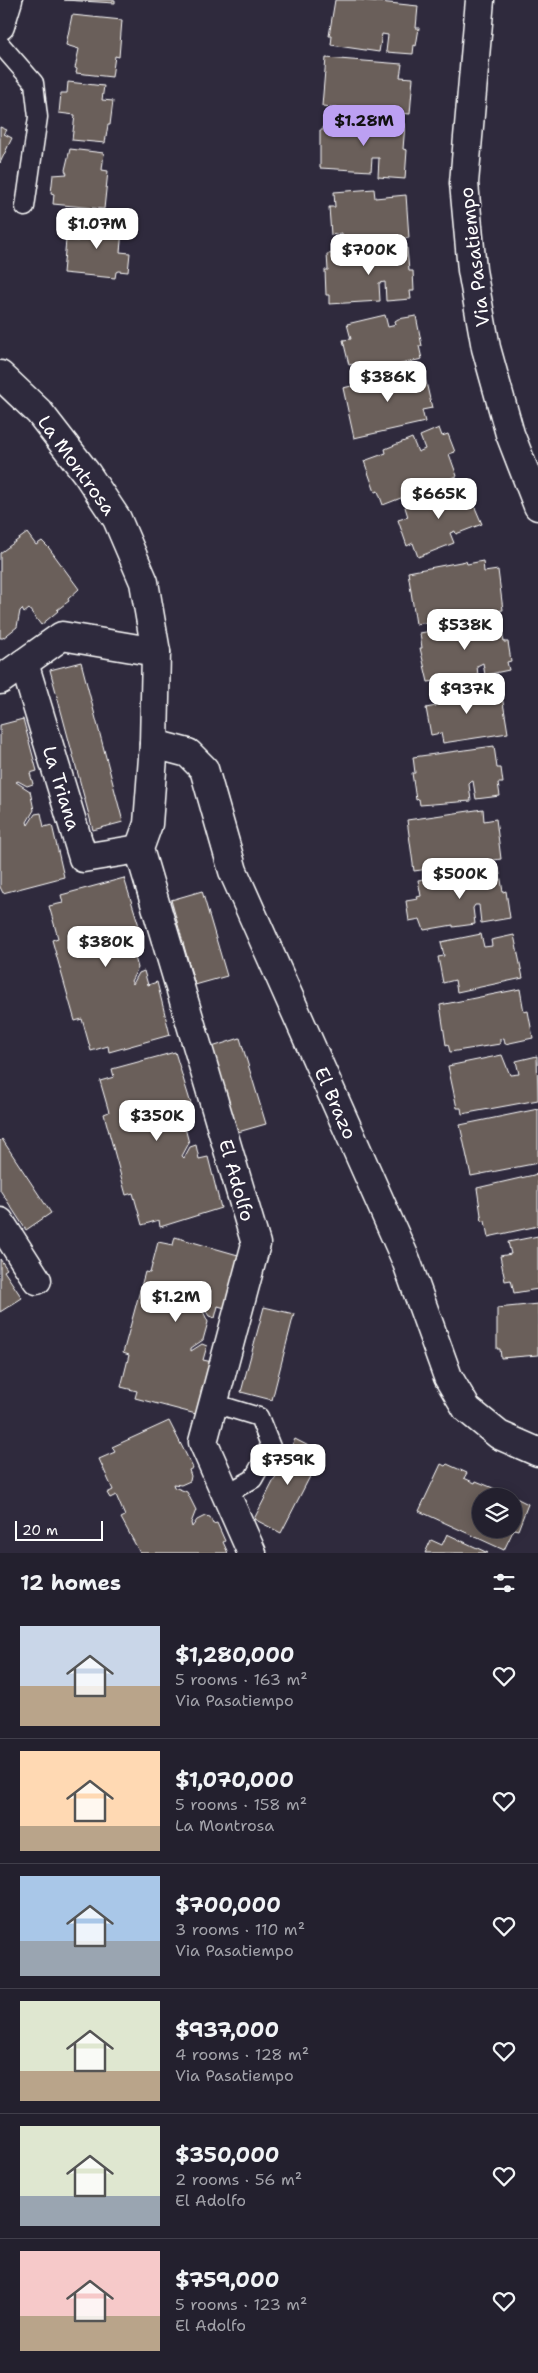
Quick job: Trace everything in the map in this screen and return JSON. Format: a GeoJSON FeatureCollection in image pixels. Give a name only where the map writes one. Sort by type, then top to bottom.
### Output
{"type":"FeatureCollection","features":[{"type":"Feature","properties":{"kind":"street"},"geometry":{"type":"LineString","coordinates":[[0,26],[8,0]]}},
{"type":"Feature","properties":{"kind":"street","name":"Via Pasatiempo"},"geometry":{"type":"LineString","coordinates":[[480,0],[464,183],[472,270],[486,348],[510,434],[538,506]]}},
{"type":"Feature","properties":{"kind":"street","name":"La Montrosa"},"geometry":{"type":"LineString","coordinates":[[0,374],[39,412],[88,474],[117,519],[144,582],[156,652],[154,744]]}},
{"type":"Feature","properties":{"kind":"street"},"geometry":{"type":"LineString","coordinates":[[0,680],[62,636],[156,652]]}},
{"type":"Feature","properties":{"kind":"street","name":"La Triana"},"geometry":{"type":"LineString","coordinates":[[24,663],[83,858],[139,849]]}},
{"type":"Feature","properties":{"kind":"street"},"geometry":{"type":"LineString","coordinates":[[139,849],[148,824],[154,744]]}},
{"type":"Feature","properties":{"kind":"street","name":"El Brazo"},"geometry":{"type":"LineString","coordinates":[[154,744],[188,753],[204,768],[233,871],[406,1260],[448,1377],[467,1409],[499,1434],[538,1452]]}},
{"type":"Feature","properties":{"kind":"street","name":"El Adolfo"},"geometry":{"type":"LineString","coordinates":[[139,849],[256,1244],[203,1442],[252,1553]]}},
{"type":"Feature","properties":{"kind":"street"},"geometry":{"type":"LineString","coordinates":[[0,1222],[37,1280]]}},
{"type":"Feature","properties":{"kind":"lane"},"geometry":{"type":"LineString","coordinates":[[0,44],[34,83],[38,117],[25,207]]}},
{"type":"Feature","properties":{"kind":"lane"},"geometry":{"type":"LineString","coordinates":[[213,1403],[258,1417],[271,1447],[253,1479],[226,1494]]}},
{"type":"Feature","properties":{"kind":"building"},"geometry":{"type":"Polygon","coordinates":[[[64,0],[115,0],[115,3],[64,0]]]}},
{"type":"Feature","properties":{"kind":"building"},"geometry":{"type":"Polygon","coordinates":[[[335,0],[360,0],[418,6],[416,28],[419,28],[413,54],[386,52],[388,35],[382,34],[379,52],[331,45],[332,36],[329,36],[335,0]]]}},
{"type":"Feature","properties":{"kind":"building"},"geometry":{"type":"Polygon","coordinates":[[[72,15],[122,20],[119,57],[115,56],[112,77],[76,73],[77,69],[75,68],[79,49],[66,45],[72,15]]]}},
{"type":"Feature","properties":{"kind":"building"},"geometry":{"type":"Polygon","coordinates":[[[326,58],[402,64],[400,77],[413,78],[410,114],[322,106],[326,58]]]}},
{"type":"Feature","properties":{"kind":"building"},"geometry":{"type":"Polygon","coordinates":[[[68,82],[104,86],[102,100],[113,101],[110,125],[108,125],[105,143],[72,140],[75,115],[59,113],[61,93],[67,93],[68,82]]]}},
{"type":"Feature","properties":{"kind":"building"},"geometry":{"type":"Polygon","coordinates":[[[324,120],[405,124],[403,149],[407,150],[405,179],[378,177],[379,158],[372,158],[371,171],[320,168],[320,130],[323,130],[324,120]]]}},
{"type":"Feature","properties":{"kind":"building"},"geometry":{"type":"Polygon","coordinates":[[[0,127],[7,130],[4,134],[12,138],[0,163],[0,127]]]}},
{"type":"Feature","properties":{"kind":"building"},"geometry":{"type":"Polygon","coordinates":[[[70,149],[104,153],[102,170],[108,171],[104,209],[53,204],[54,194],[51,193],[53,175],[67,174],[65,170],[70,149]]]}},
{"type":"Feature","properties":{"kind":"building"},"geometry":{"type":"Polygon","coordinates":[[[374,189],[375,198],[406,195],[409,238],[343,243],[342,233],[331,235],[329,207],[335,207],[334,192],[374,189]]]}},
{"type":"Feature","properties":{"kind":"building"},"geometry":{"type":"Polygon","coordinates":[[[82,217],[123,220],[120,252],[130,253],[128,272],[118,271],[115,278],[63,273],[66,240],[78,241],[82,217]]]}},
{"type":"Feature","properties":{"kind":"building"},"geometry":{"type":"Polygon","coordinates":[[[407,248],[409,271],[413,271],[414,291],[410,291],[411,299],[386,301],[385,282],[379,283],[380,301],[329,304],[329,295],[326,295],[325,270],[328,270],[327,254],[407,248]]]}},
{"type":"Feature","properties":{"kind":"building"},"geometry":{"type":"Polygon","coordinates":[[[385,315],[388,327],[396,325],[395,321],[398,319],[416,316],[422,346],[419,346],[422,359],[363,373],[360,363],[349,365],[343,340],[351,339],[347,324],[385,315]]]}},
{"type":"Feature","properties":{"kind":"building"},"geometry":{"type":"Polygon","coordinates":[[[423,369],[432,408],[422,410],[425,422],[354,438],[343,388],[423,369]]]}},
{"type":"Feature","properties":{"kind":"building"},"geometry":{"type":"Polygon","coordinates":[[[439,428],[442,436],[448,434],[455,452],[449,454],[457,476],[383,505],[378,491],[375,492],[364,461],[386,453],[385,449],[412,438],[418,452],[425,449],[420,436],[439,428]]]}},
{"type":"Feature","properties":{"kind":"building"},"geometry":{"type":"Polygon","coordinates":[[[465,484],[482,524],[456,534],[455,531],[450,533],[454,543],[418,557],[413,543],[407,546],[398,520],[408,517],[405,507],[465,484]]]}},
{"type":"Feature","properties":{"kind":"building"},"geometry":{"type":"Polygon","coordinates":[[[27,533],[36,545],[42,541],[49,548],[79,589],[68,599],[69,601],[41,625],[29,609],[24,613],[22,609],[17,627],[3,638],[0,638],[0,553],[27,533]]]}},
{"type":"Feature","properties":{"kind":"building"},"geometry":{"type":"Polygon","coordinates":[[[466,561],[467,564],[483,561],[484,572],[498,570],[503,610],[416,624],[408,572],[466,561]]]}},
{"type":"Feature","properties":{"kind":"building"},"geometry":{"type":"Polygon","coordinates":[[[500,619],[504,642],[508,642],[511,661],[507,662],[509,670],[485,675],[483,663],[477,666],[478,676],[428,682],[420,648],[422,648],[420,633],[500,619]]]}},
{"type":"Feature","properties":{"kind":"building"},"geometry":{"type":"Polygon","coordinates":[[[81,662],[123,822],[93,830],[50,670],[81,662]]]}},
{"type":"Feature","properties":{"kind":"building"},"geometry":{"type":"Polygon","coordinates":[[[469,687],[472,701],[477,700],[476,694],[501,690],[508,733],[443,743],[441,733],[431,735],[426,708],[436,706],[434,693],[469,687]]]}},
{"type":"Feature","properties":{"kind":"building"},"geometry":{"type":"Polygon","coordinates":[[[23,719],[37,771],[30,773],[33,784],[27,786],[18,781],[16,782],[30,791],[34,810],[27,822],[28,825],[35,814],[41,813],[44,827],[52,825],[64,877],[3,893],[0,887],[0,725],[23,719]]]}},
{"type":"Feature","properties":{"kind":"building"},"geometry":{"type":"Polygon","coordinates":[[[494,746],[497,768],[501,768],[503,783],[498,783],[500,796],[476,799],[473,781],[469,784],[471,801],[420,805],[419,799],[416,800],[412,773],[415,773],[413,757],[494,746]]]}},
{"type":"Feature","properties":{"kind":"building"},"geometry":{"type":"Polygon","coordinates":[[[483,809],[484,821],[496,819],[501,859],[414,871],[407,820],[483,809]]]}},
{"type":"Feature","properties":{"kind":"building"},"geometry":{"type":"Polygon","coordinates":[[[499,868],[503,892],[506,891],[510,918],[481,923],[479,905],[475,905],[473,908],[475,924],[453,927],[453,925],[424,930],[420,919],[409,921],[406,901],[418,899],[417,897],[421,896],[418,880],[499,868]]]}},
{"type":"Feature","properties":{"kind":"building"},"geometry":{"type":"Polygon","coordinates":[[[124,878],[140,929],[133,931],[136,943],[131,945],[121,940],[119,942],[133,950],[138,968],[131,981],[133,984],[139,973],[144,971],[148,985],[157,982],[170,1035],[109,1052],[108,1046],[91,1051],[82,1019],[75,1021],[52,940],[58,938],[49,906],[63,903],[61,895],[124,878]]]}},
{"type":"Feature","properties":{"kind":"building"},"geometry":{"type":"Polygon","coordinates":[[[202,891],[227,976],[195,985],[171,900],[202,891]]]}},
{"type":"Feature","properties":{"kind":"building"},"geometry":{"type":"Polygon","coordinates":[[[481,934],[484,947],[492,946],[491,940],[514,935],[523,978],[457,992],[455,980],[443,983],[438,957],[444,956],[441,942],[481,934]]]}},
{"type":"Feature","properties":{"kind":"building"},"geometry":{"type":"Polygon","coordinates":[[[520,989],[524,1012],[528,1011],[533,1038],[505,1044],[504,1038],[500,1039],[500,1044],[450,1052],[448,1044],[446,1045],[440,1005],[520,989]]]}},
{"type":"Feature","properties":{"kind":"building"},"geometry":{"type":"Polygon","coordinates":[[[240,1038],[266,1124],[238,1132],[212,1047],[240,1038]]]}},
{"type":"Feature","properties":{"kind":"building"},"geometry":{"type":"Polygon","coordinates":[[[175,1052],[191,1104],[184,1105],[187,1117],[182,1119],[172,1114],[170,1115],[184,1124],[189,1143],[182,1156],[184,1158],[190,1147],[196,1145],[199,1159],[208,1157],[221,1208],[160,1227],[159,1220],[142,1225],[133,1193],[126,1195],[104,1114],[109,1112],[100,1081],[114,1077],[112,1069],[175,1052]]]}},
{"type":"Feature","properties":{"kind":"building"},"geometry":{"type":"Polygon","coordinates":[[[502,1055],[510,1075],[519,1074],[516,1061],[537,1056],[538,1100],[462,1114],[461,1108],[457,1108],[448,1066],[502,1055]]]}},
{"type":"Feature","properties":{"kind":"building"},"geometry":{"type":"Polygon","coordinates":[[[538,1109],[538,1163],[471,1176],[460,1125],[538,1109]]]}},
{"type":"Feature","properties":{"kind":"building"},"geometry":{"type":"Polygon","coordinates":[[[2,1139],[51,1213],[26,1230],[0,1190],[0,1141],[2,1139]]]}},
{"type":"Feature","properties":{"kind":"building"},"geometry":{"type":"Polygon","coordinates":[[[538,1174],[538,1226],[488,1237],[485,1221],[482,1222],[477,1188],[538,1174]]]}},
{"type":"Feature","properties":{"kind":"building"},"geometry":{"type":"Polygon","coordinates":[[[538,1236],[538,1289],[514,1293],[511,1280],[505,1281],[500,1256],[511,1254],[508,1242],[538,1236]]]}},
{"type":"Feature","properties":{"kind":"building"},"geometry":{"type":"Polygon","coordinates":[[[175,1237],[238,1255],[225,1308],[218,1306],[215,1318],[209,1316],[201,1307],[208,1322],[203,1340],[191,1348],[191,1351],[202,1344],[207,1346],[203,1360],[212,1362],[196,1414],[135,1398],[137,1391],[121,1387],[129,1355],[123,1353],[145,1272],[150,1273],[158,1242],[173,1245],[175,1237]]]}},
{"type":"Feature","properties":{"kind":"building"},"geometry":{"type":"Polygon","coordinates":[[[0,1259],[7,1269],[4,1271],[22,1298],[0,1312],[0,1259]]]}},
{"type":"Feature","properties":{"kind":"building"},"geometry":{"type":"Polygon","coordinates":[[[538,1304],[538,1355],[501,1358],[500,1349],[497,1349],[497,1308],[538,1304]]]}},
{"type":"Feature","properties":{"kind":"building"},"geometry":{"type":"Polygon","coordinates":[[[264,1307],[294,1314],[272,1400],[241,1392],[264,1307]]]}},
{"type":"Feature","properties":{"kind":"building"},"geometry":{"type":"Polygon","coordinates":[[[169,1421],[193,1468],[189,1470],[190,1481],[181,1485],[173,1484],[174,1487],[187,1492],[196,1510],[191,1523],[192,1527],[197,1520],[205,1516],[210,1517],[213,1524],[217,1523],[228,1553],[140,1553],[121,1518],[125,1516],[116,1495],[110,1498],[107,1493],[113,1490],[99,1459],[115,1452],[112,1447],[169,1421]]]}},
{"type":"Feature","properties":{"kind":"building"},"geometry":{"type":"Polygon","coordinates":[[[295,1439],[322,1453],[281,1533],[254,1519],[295,1439]]]}},
{"type":"Feature","properties":{"kind":"building"},"geometry":{"type":"Polygon","coordinates":[[[441,1464],[445,1466],[447,1464],[467,1473],[464,1478],[493,1488],[472,1488],[472,1535],[419,1511],[441,1464]]]}},
{"type":"Feature","properties":{"kind":"building"},"geometry":{"type":"Polygon","coordinates":[[[522,1501],[528,1504],[522,1520],[522,1501]]]}},
{"type":"Feature","properties":{"kind":"building"},"geometry":{"type":"Polygon","coordinates":[[[447,1534],[488,1553],[425,1553],[431,1540],[442,1545],[447,1534]]]}},
{"type":"Feature","properties":{"kind":"building"},"geometry":{"type":"Polygon","coordinates":[[[478,1538],[510,1538],[504,1550],[478,1538]]]}}]}
